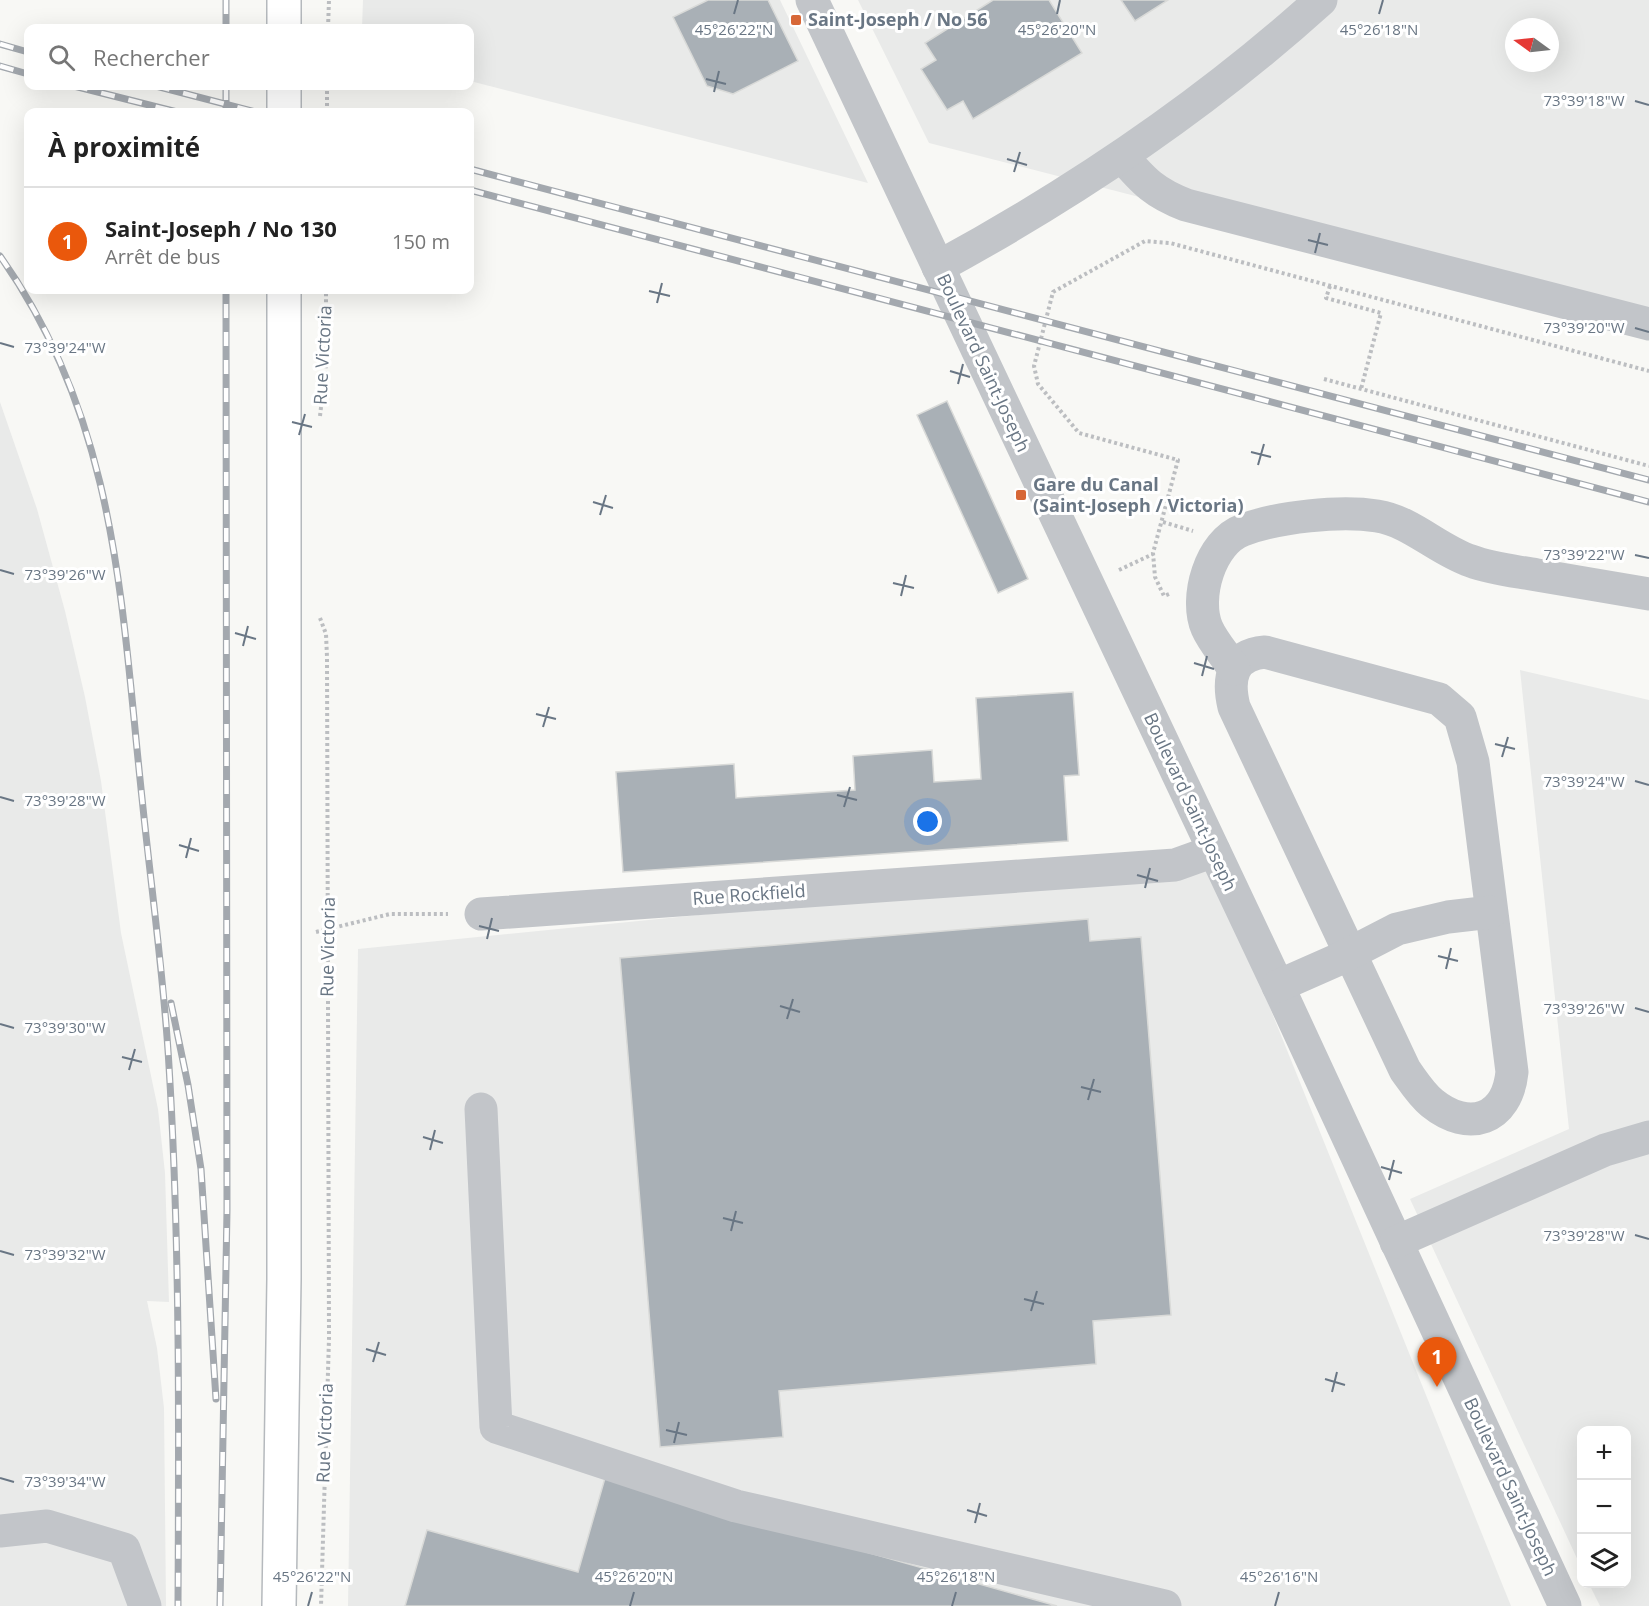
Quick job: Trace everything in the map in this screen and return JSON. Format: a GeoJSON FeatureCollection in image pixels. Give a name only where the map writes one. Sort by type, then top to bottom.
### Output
{"type":"FeatureCollection","features":[{"type":"Feature","properties":{"kind":"main road"},"geometry":{"type":"LineString","coordinates":[[284,0],[284,24]]}},
{"type":"Feature","properties":{"kind":"main road"},"geometry":{"type":"LineString","coordinates":[[284,90],[284,108]]}},
{"type":"Feature","properties":{"kind":"main road","name":"Rue Victoria"},"geometry":{"type":"LineString","coordinates":[[279,1606],[284,1279],[284,294]]}},
{"type":"Feature","properties":{"kind":"street","name":"Boulevard Saint-Joseph"},"geometry":{"type":"LineString","coordinates":[[812,0],[1278,986],[1565,1606]]}},
{"type":"Feature","properties":{"kind":"street"},"geometry":{"type":"LineString","coordinates":[[938,267],[1122,156],[1287,31],[1321,0]]}},
{"type":"Feature","properties":{"kind":"street"},"geometry":{"type":"LineString","coordinates":[[1122,156],[1144,183],[1161,196],[1186,205],[1649,324]]}},
{"type":"Feature","properties":{"kind":"street"},"geometry":{"type":"LineString","coordinates":[[1234,669],[1207,627],[1202,602],[1204,576],[1224,544],[1242,530],[1293,519],[1335,514],[1382,517],[1398,522],[1437,546],[1472,561],[1649,594]]}},
{"type":"Feature","properties":{"kind":"street"},"geometry":{"type":"LineString","coordinates":[[1265,652],[1439,699],[1460,717],[1473,762],[1512,1072],[1510,1089],[1505,1102],[1495,1112],[1481,1118],[1456,1116],[1431,1103],[1405,1070],[1234,707],[1231,683],[1234,669],[1243,658],[1252,653],[1265,652]]}},
{"type":"Feature","properties":{"kind":"street","name":"Rue Rockfield"},"geometry":{"type":"LineString","coordinates":[[481,914],[1175,865],[1214,851]]}},
{"type":"Feature","properties":{"kind":"street"},"geometry":{"type":"LineString","coordinates":[[1278,986],[1397,929],[1448,917],[1491,912]]}},
{"type":"Feature","properties":{"kind":"street"},"geometry":{"type":"LineString","coordinates":[[481,1108],[496,1427],[736,1506],[1165,1606]]}},
{"type":"Feature","properties":{"kind":"street"},"geometry":{"type":"LineString","coordinates":[[1396,1242],[1605,1150],[1649,1137]]}},
{"type":"Feature","properties":{"kind":"street"},"geometry":{"type":"LineString","coordinates":[[0,1531],[47,1526],[124,1549],[146,1606]]}},
{"type":"Feature","properties":{"kind":"path"},"geometry":{"type":"LineString","coordinates":[[328,24],[330,0]]}},
{"type":"Feature","properties":{"kind":"path"},"geometry":{"type":"LineString","coordinates":[[327,90],[327,108]]}},
{"type":"Feature","properties":{"kind":"path"},"geometry":{"type":"LineString","coordinates":[[1164,596],[1155,577],[1153,554],[1178,460],[1079,433],[1038,384],[1034,366],[1053,292],[1136,246],[1154,240],[1649,371]]}},
{"type":"Feature","properties":{"kind":"path"},"geometry":{"type":"LineString","coordinates":[[1330,286],[1326,298],[1381,313],[1360,389]]}},
{"type":"Feature","properties":{"kind":"path","name":"Rue Victoria"},"geometry":{"type":"LineString","coordinates":[[318,426],[325,394],[326,294]]}},
{"type":"Feature","properties":{"kind":"path"},"geometry":{"type":"LineString","coordinates":[[1324,379],[1649,466]]}},
{"type":"Feature","properties":{"kind":"path"},"geometry":{"type":"LineString","coordinates":[[1111,575],[1153,554]]}},
{"type":"Feature","properties":{"kind":"path","name":"Rue Victoria"},"geometry":{"type":"LineString","coordinates":[[319,615],[326,634],[327,657],[329,927],[329,1338],[321,1606]]}},
{"type":"Feature","properties":{"kind":"path"},"geometry":{"type":"LineString","coordinates":[[285,942],[329,927],[390,914],[481,914]]}},
{"type":"Feature","properties":{"kind":"shaded area"},"geometry":{"type":"Polygon","coordinates":[[[363,0],[780,0],[868,183],[474,82],[474,24],[362,24],[363,0]]]}},
{"type":"Feature","properties":{"kind":"shaded area"},"geometry":{"type":"Polygon","coordinates":[[[858,0],[1649,0],[1649,328],[929,143],[858,0]]]}},
{"type":"Feature","properties":{"kind":"shaded area"},"geometry":{"type":"Polygon","coordinates":[[[0,402],[37,509],[65,611],[85,697],[101,781],[121,933],[158,1109],[165,1173],[169,1302],[147,1301],[157,1348],[164,1408],[166,1606],[0,1606],[0,402]]]}},
{"type":"Feature","properties":{"kind":"shaded area"},"geometry":{"type":"Polygon","coordinates":[[[1520,670],[1649,700],[1649,1606],[1600,1606],[1591,1588],[1631,1588],[1631,1426],[1577,1426],[1577,1558],[1410,1199],[1569,1129],[1520,670]]]}},
{"type":"Feature","properties":{"kind":"shaded area"},"geometry":{"type":"Polygon","coordinates":[[[1212,864],[1511,1606],[348,1606],[358,949],[1212,864]]]}},
{"type":"Feature","properties":{"kind":"building"},"geometry":{"type":"Polygon","coordinates":[[[708,0],[768,0],[798,61],[733,94],[707,86],[673,17],[708,0]]]}},
{"type":"Feature","properties":{"kind":"building"},"geometry":{"type":"Polygon","coordinates":[[[993,0],[1049,0],[1082,53],[973,119],[963,101],[947,110],[921,69],[936,60],[925,43],[993,0]]]}},
{"type":"Feature","properties":{"kind":"building"},"geometry":{"type":"Polygon","coordinates":[[[1121,0],[1168,0],[1135,21],[1121,0]]]}},
{"type":"Feature","properties":{"kind":"building"},"geometry":{"type":"Polygon","coordinates":[[[947,401],[1028,579],[998,593],[917,415],[947,401]]]}},
{"type":"Feature","properties":{"kind":"building"},"geometry":{"type":"Polygon","coordinates":[[[1073,692],[1079,775],[1064,776],[1068,841],[623,872],[616,772],[734,764],[736,798],[855,790],[853,756],[932,750],[934,782],[981,779],[976,698],[1073,692]]]}},
{"type":"Feature","properties":{"kind":"building"},"geometry":{"type":"Polygon","coordinates":[[[1088,919],[1090,941],[1141,937],[1171,1315],[1093,1321],[1096,1364],[779,1391],[783,1437],[660,1447],[620,958],[1088,919]]]}},
{"type":"Feature","properties":{"kind":"building"},"geometry":{"type":"Polygon","coordinates":[[[605,1478],[1057,1606],[405,1606],[427,1530],[578,1572],[605,1478]]]}},
{"type":"Feature","properties":{"kind":"railway"},"geometry":{"type":"LineString","coordinates":[[226,0],[226,24]]}},
{"type":"Feature","properties":{"kind":"railway"},"geometry":{"type":"LineString","coordinates":[[0,44],[24,51]]}},
{"type":"Feature","properties":{"kind":"railway"},"geometry":{"type":"LineString","coordinates":[[0,66],[24,73]]}},
{"type":"Feature","properties":{"kind":"railway"},"geometry":{"type":"LineString","coordinates":[[90,90],[161,108]]}},
{"type":"Feature","properties":{"kind":"railway"},"geometry":{"type":"LineString","coordinates":[[171,90],[241,108]]}},
{"type":"Feature","properties":{"kind":"railway"},"geometry":{"type":"LineString","coordinates":[[226,90],[226,108]]}},
{"type":"Feature","properties":{"kind":"railway"},"geometry":{"type":"LineString","coordinates":[[474,170],[1649,480]]}},
{"type":"Feature","properties":{"kind":"railway"},"geometry":{"type":"LineString","coordinates":[[474,191],[1649,502]]}},
{"type":"Feature","properties":{"kind":"railway"},"geometry":{"type":"LineString","coordinates":[[0,256],[39,319],[69,384],[91,449],[107,516],[119,585],[161,966],[173,1134],[177,1268],[178,1606]]}},
{"type":"Feature","properties":{"kind":"railway"},"geometry":{"type":"LineString","coordinates":[[220,1606],[227,1210],[226,294]]}},
{"type":"Feature","properties":{"kind":"railway"},"geometry":{"type":"LineString","coordinates":[[171,1003],[188,1085],[201,1169],[216,1399]]}},
{"type":"Feature","properties":{"kind":"place","name":"Saint-Joseph / No 56"},"geometry":{"type":"Point","coordinates":[796,20]}},
{"type":"Feature","properties":{"kind":"place","name":"Gare du Canal (Saint-Joseph / Victoria)"},"geometry":{"type":"Point","coordinates":[1021,495]}},
{"type":"Feature","properties":{"kind":"place","name":"Saint-Joseph / No 130"},"geometry":{"type":"Point","coordinates":[1437,1387]}}]}
